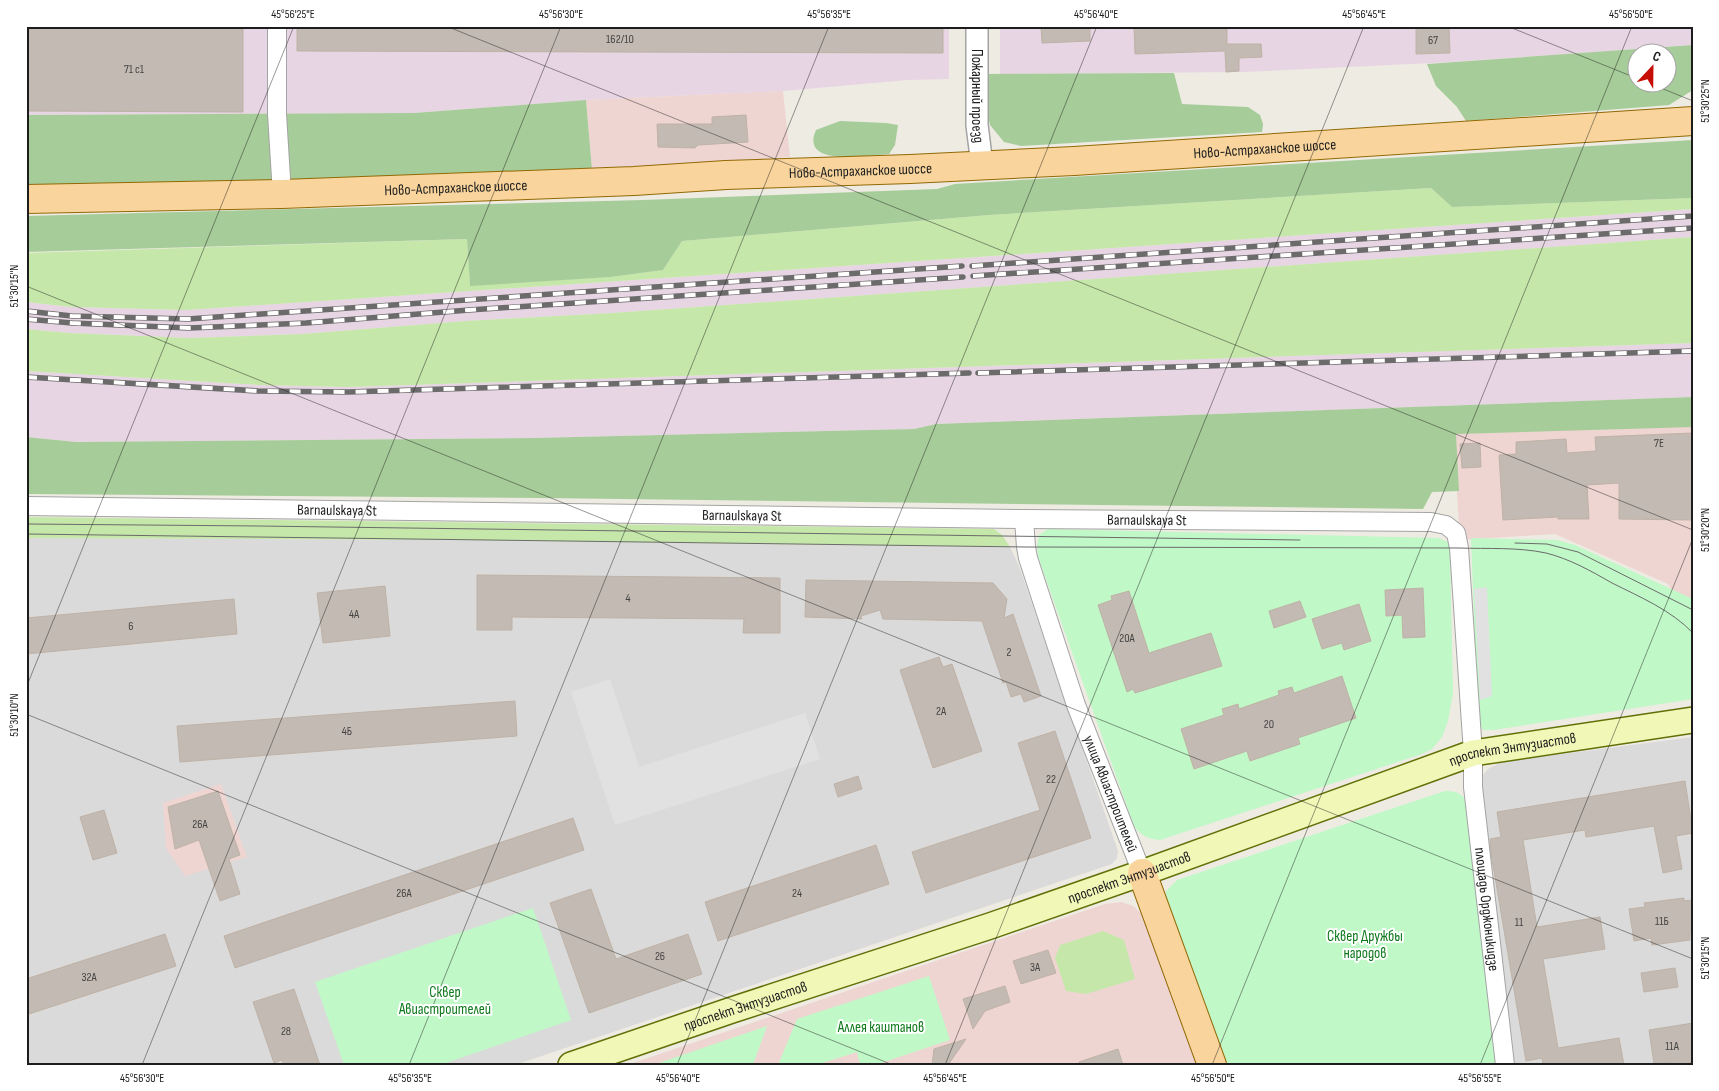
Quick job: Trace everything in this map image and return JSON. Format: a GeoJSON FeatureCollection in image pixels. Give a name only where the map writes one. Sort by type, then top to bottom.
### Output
{"type":"FeatureCollection","features":[{"type":"Feature","properties":{"kind":"main road"},"geometry":{"type":"LineString","coordinates":[[1660,122],[1684,111],[1693,103]]}},
{"type":"Feature","properties":{"kind":"main road","name":"Ново-Астраханское шоссе"},"geometry":{"type":"LineString","coordinates":[[26,199],[282,194],[634,181],[726,174],[910,169],[1693,121]]}},
{"type":"Feature","properties":{"kind":"main road","name":"проспект Энтузиастов"},"geometry":{"type":"LineString","coordinates":[[571,1065],[1142,874],[1473,753],[1693,720]]}},
{"type":"Feature","properties":{"kind":"main road","name":"улица Авиастроителей"},"geometry":{"type":"LineString","coordinates":[[1142,874],[1212,1065]]}},
{"type":"Feature","properties":{"kind":"street"},"geometry":{"type":"LineString","coordinates":[[277,26],[277,114],[282,194]]}},
{"type":"Feature","properties":{"kind":"street","name":"Пожарный проезд"},"geometry":{"type":"LineString","coordinates":[[977,26],[977,125],[982,165]]}},
{"type":"Feature","properties":{"kind":"street","name":"Barnaulskaya St"},"geometry":{"type":"LineString","coordinates":[[26,506],[1024,519],[1431,522],[1446,525],[1456,533]]}},
{"type":"Feature","properties":{"kind":"street","name":"улица Авиастроителей"},"geometry":{"type":"LineString","coordinates":[[1024,519],[1028,558],[1076,705],[1142,874]]}},
{"type":"Feature","properties":{"kind":"street","name":"площадь Орджоникидзе"},"geometry":{"type":"LineString","coordinates":[[1456,533],[1473,753],[1473,787],[1505,1065]]}},
{"type":"Feature","properties":{"kind":"shaded area"},"geometry":{"type":"Polygon","coordinates":[[[26,26],[949,26],[949,79],[908,80],[783,91],[586,100],[414,113],[26,115],[26,26]]]}},
{"type":"Feature","properties":{"kind":"shaded area"},"geometry":{"type":"Polygon","coordinates":[[[1000,26],[1693,26],[1693,45],[1676,46],[1676,42],[1626,42],[1626,50],[1453,62],[1244,72],[1000,74],[1000,26]]]}},
{"type":"Feature","properties":{"kind":"shaded area"},"geometry":{"type":"Polygon","coordinates":[[[783,91],[790,157],[592,170],[586,100],[783,91]]]}},
{"type":"Feature","properties":{"kind":"shaded area"},"geometry":{"type":"Polygon","coordinates":[[[1693,209],[1693,237],[612,313],[466,321],[303,334],[189,338],[69,333],[26,329],[26,302],[72,307],[187,310],[1693,209]]]}},
{"type":"Feature","properties":{"kind":"shaded area"},"geometry":{"type":"Polygon","coordinates":[[[1693,343],[1693,397],[936,424],[914,429],[535,438],[76,442],[26,437],[26,371],[260,385],[347,387],[1693,343]]]}},
{"type":"Feature","properties":{"kind":"shaded area"},"geometry":{"type":"Polygon","coordinates":[[[1693,416],[1693,628],[1668,584],[1555,534],[1460,540],[1453,432],[1693,416]]]}},
{"type":"Feature","properties":{"kind":"shaded area"},"geometry":{"type":"Polygon","coordinates":[[[26,538],[444,540],[1010,547],[1019,566],[1118,851],[1117,858],[1112,864],[515,1065],[26,1065],[26,538]]]}},
{"type":"Feature","properties":{"kind":"shaded area"},"geometry":{"type":"Polygon","coordinates":[[[1487,587],[1492,696],[1480,700],[1474,589],[1487,587]]]}},
{"type":"Feature","properties":{"kind":"shaded area"},"geometry":{"type":"Polygon","coordinates":[[[610,679],[639,767],[805,713],[820,759],[615,825],[571,692],[610,679]]]}},
{"type":"Feature","properties":{"kind":"shaded area"},"geometry":{"type":"Polygon","coordinates":[[[1693,737],[1693,1065],[1511,1065],[1479,787],[1482,776],[1488,769],[1501,762],[1693,737]]]}},
{"type":"Feature","properties":{"kind":"shaded area"},"geometry":{"type":"Polygon","coordinates":[[[221,784],[247,857],[185,876],[166,848],[163,803],[221,784]]]}},
{"type":"Feature","properties":{"kind":"shaded area"},"geometry":{"type":"Polygon","coordinates":[[[1122,902],[1133,906],[1143,915],[1200,1065],[627,1065],[1105,904],[1122,902]]]}},
{"type":"Feature","properties":{"kind":"green space"},"geometry":{"type":"Polygon","coordinates":[[[1693,45],[1693,90],[1669,105],[1466,121],[1457,107],[1436,86],[1427,64],[1626,50],[1626,92],[1676,92],[1676,46],[1693,45]]]}},
{"type":"Feature","properties":{"kind":"green space"},"geometry":{"type":"Polygon","coordinates":[[[1174,73],[1182,104],[1248,107],[1260,115],[1263,124],[1262,132],[1021,146],[1004,142],[990,125],[985,101],[984,74],[1174,73]]]}},
{"type":"Feature","properties":{"kind":"green space"},"geometry":{"type":"Polygon","coordinates":[[[586,100],[592,170],[256,182],[26,187],[26,115],[414,113],[586,100]]]}},
{"type":"Feature","properties":{"kind":"green space"},"geometry":{"type":"Polygon","coordinates":[[[840,121],[898,125],[895,145],[889,154],[853,157],[826,155],[817,150],[813,142],[816,130],[840,121]]]}},
{"type":"Feature","properties":{"kind":"green space"},"geometry":{"type":"Polygon","coordinates":[[[1693,140],[1693,198],[1452,207],[1431,188],[989,215],[682,241],[663,270],[611,277],[470,286],[467,239],[26,252],[26,216],[643,200],[937,189],[955,184],[1693,140]]]}},
{"type":"Feature","properties":{"kind":"green space"},"geometry":{"type":"Polygon","coordinates":[[[1431,188],[1452,207],[1693,198],[1693,209],[187,310],[72,307],[26,302],[26,253],[467,239],[470,285],[611,277],[663,270],[682,241],[989,215],[1431,188]]]}},
{"type":"Feature","properties":{"kind":"green space"},"geometry":{"type":"Polygon","coordinates":[[[1693,237],[1693,343],[347,387],[260,385],[26,371],[26,329],[69,333],[189,338],[303,334],[466,321],[612,313],[1693,237]]]}},
{"type":"Feature","properties":{"kind":"green space"},"geometry":{"type":"Polygon","coordinates":[[[1693,397],[1693,427],[1456,434],[1459,491],[1432,492],[1423,509],[540,498],[26,494],[26,437],[76,442],[535,438],[914,429],[936,424],[1693,397]]]}},
{"type":"Feature","properties":{"kind":"green space"},"geometry":{"type":"Polygon","coordinates":[[[26,517],[994,529],[1002,535],[1010,547],[444,540],[26,538],[26,517]]]}},
{"type":"Feature","properties":{"kind":"green space"},"geometry":{"type":"Polygon","coordinates":[[[1048,529],[1438,538],[1448,542],[1450,550],[1453,693],[1448,721],[1442,737],[1432,749],[1422,754],[1160,840],[1145,836],[1134,826],[1038,557],[1037,545],[1039,535],[1048,529]]]}},
{"type":"Feature","properties":{"kind":"green space"},"geometry":{"type":"Polygon","coordinates":[[[1471,538],[1557,540],[1575,545],[1693,599],[1693,699],[1494,730],[1483,730],[1478,722],[1471,538]]]}},
{"type":"Feature","properties":{"kind":"green space","name":"Сквер Дружбы народов"},"geometry":{"type":"Polygon","coordinates":[[[1445,791],[1461,794],[1471,807],[1500,1065],[1224,1065],[1165,904],[1166,891],[1177,880],[1445,791]]]}},
{"type":"Feature","properties":{"kind":"green space","name":"Сквер Авиастроителей"},"geometry":{"type":"Polygon","coordinates":[[[533,908],[571,1020],[440,1065],[344,1065],[315,982],[533,908]]]}},
{"type":"Feature","properties":{"kind":"green space"},"geometry":{"type":"Polygon","coordinates":[[[1103,931],[1124,940],[1135,979],[1086,994],[1066,991],[1055,958],[1060,945],[1103,931]]]}},
{"type":"Feature","properties":{"kind":"green space","name":"Аллея каштанов"},"geometry":{"type":"Polygon","coordinates":[[[929,976],[950,1040],[875,1065],[860,1065],[857,1052],[816,1065],[778,1065],[797,1019],[929,976]]]}},
{"type":"Feature","properties":{"kind":"green space"},"geometry":{"type":"Polygon","coordinates":[[[767,1026],[753,1065],[653,1065],[767,1026]]]}},
{"type":"Feature","properties":{"kind":"building"},"geometry":{"type":"Polygon","coordinates":[[[26,26],[243,26],[243,112],[26,111],[26,26]]]}},
{"type":"Feature","properties":{"kind":"building"},"geometry":{"type":"Polygon","coordinates":[[[297,26],[943,26],[943,53],[297,51],[297,26]]]}},
{"type":"Feature","properties":{"kind":"building"},"geometry":{"type":"Polygon","coordinates":[[[1041,26],[1090,26],[1090,41],[1042,43],[1041,26]]]}},
{"type":"Feature","properties":{"kind":"building"},"geometry":{"type":"Polygon","coordinates":[[[1134,26],[1227,26],[1227,44],[1261,44],[1262,57],[1239,58],[1239,71],[1226,72],[1225,51],[1135,54],[1134,26]]]}},
{"type":"Feature","properties":{"kind":"building"},"geometry":{"type":"Polygon","coordinates":[[[1416,26],[1449,26],[1450,53],[1416,54],[1416,26]]]}},
{"type":"Feature","properties":{"kind":"building"},"geometry":{"type":"Polygon","coordinates":[[[746,115],[748,142],[698,145],[695,148],[658,147],[657,124],[712,124],[712,117],[746,115]]]}},
{"type":"Feature","properties":{"kind":"building"},"geometry":{"type":"Polygon","coordinates":[[[1693,433],[1693,520],[1619,519],[1619,483],[1587,485],[1589,519],[1558,519],[1558,517],[1503,520],[1499,455],[1516,454],[1516,442],[1566,439],[1567,453],[1596,451],[1595,437],[1693,433]]]}},
{"type":"Feature","properties":{"kind":"building"},"geometry":{"type":"Polygon","coordinates":[[[1480,443],[1481,467],[1462,468],[1460,444],[1480,443]]]}},
{"type":"Feature","properties":{"kind":"building"},"geometry":{"type":"Polygon","coordinates":[[[477,575],[780,578],[780,633],[743,633],[744,619],[512,617],[512,630],[477,630],[477,575]]]}},
{"type":"Feature","properties":{"kind":"building"},"geometry":{"type":"Polygon","coordinates":[[[806,580],[993,583],[1007,599],[1004,618],[1013,614],[1041,696],[1024,702],[1021,694],[1011,697],[1006,682],[1003,683],[982,621],[883,619],[880,610],[861,616],[862,619],[805,617],[806,580]]]}},
{"type":"Feature","properties":{"kind":"building"},"geometry":{"type":"Polygon","coordinates":[[[385,586],[390,636],[323,643],[317,593],[385,586]]]}},
{"type":"Feature","properties":{"kind":"building"},"geometry":{"type":"Polygon","coordinates":[[[1423,588],[1425,637],[1403,638],[1402,615],[1386,616],[1385,590],[1423,588]]]}},
{"type":"Feature","properties":{"kind":"building"},"geometry":{"type":"Polygon","coordinates":[[[1129,591],[1149,653],[1211,633],[1222,666],[1135,693],[1133,689],[1127,692],[1098,605],[1112,600],[1111,596],[1129,591]]]}},
{"type":"Feature","properties":{"kind":"building"},"geometry":{"type":"Polygon","coordinates":[[[234,599],[237,634],[26,654],[26,618],[234,599]]]}},
{"type":"Feature","properties":{"kind":"building"},"geometry":{"type":"Polygon","coordinates":[[[1300,601],[1306,617],[1274,628],[1269,611],[1300,601]]]}},
{"type":"Feature","properties":{"kind":"building"},"geometry":{"type":"Polygon","coordinates":[[[1359,604],[1371,641],[1344,650],[1342,643],[1322,649],[1312,619],[1359,604]]]}},
{"type":"Feature","properties":{"kind":"building"},"geometry":{"type":"Polygon","coordinates":[[[939,657],[943,667],[952,664],[982,751],[933,768],[900,670],[939,657]]]}},
{"type":"Feature","properties":{"kind":"building"},"geometry":{"type":"Polygon","coordinates":[[[1342,676],[1356,718],[1298,738],[1300,744],[1250,761],[1247,751],[1194,769],[1181,729],[1224,715],[1222,709],[1238,704],[1239,709],[1279,695],[1278,691],[1292,687],[1294,693],[1342,676]]]}},
{"type":"Feature","properties":{"kind":"building"},"geometry":{"type":"Polygon","coordinates":[[[515,701],[517,736],[180,762],[177,726],[515,701]]]}},
{"type":"Feature","properties":{"kind":"building"},"geometry":{"type":"Polygon","coordinates":[[[1055,731],[1091,838],[926,893],[912,852],[1040,810],[1018,743],[1055,731]]]}},
{"type":"Feature","properties":{"kind":"building"},"geometry":{"type":"Polygon","coordinates":[[[858,776],[862,789],[838,797],[834,784],[858,776]]]}},
{"type":"Feature","properties":{"kind":"building"},"geometry":{"type":"Polygon","coordinates":[[[1685,781],[1693,833],[1676,836],[1682,869],[1663,873],[1654,826],[1586,837],[1585,830],[1523,840],[1537,927],[1600,917],[1605,949],[1543,959],[1558,1048],[1619,1038],[1624,1065],[1543,1065],[1542,1058],[1526,1061],[1491,853],[1490,839],[1501,837],[1497,812],[1685,781]]]}},
{"type":"Feature","properties":{"kind":"building"},"geometry":{"type":"Polygon","coordinates":[[[218,791],[240,855],[229,859],[240,894],[220,901],[199,840],[175,849],[168,807],[218,791]]]}},
{"type":"Feature","properties":{"kind":"building"},"geometry":{"type":"Polygon","coordinates":[[[104,810],[117,853],[93,860],[80,817],[104,810]]]}},
{"type":"Feature","properties":{"kind":"building"},"geometry":{"type":"Polygon","coordinates":[[[573,818],[584,850],[235,968],[224,936],[573,818]]]}},
{"type":"Feature","properties":{"kind":"building"},"geometry":{"type":"Polygon","coordinates":[[[876,845],[889,884],[718,941],[705,902],[876,845]]]}},
{"type":"Feature","properties":{"kind":"building"},"geometry":{"type":"Polygon","coordinates":[[[591,889],[616,959],[688,934],[702,974],[589,1013],[550,903],[591,889]]]}},
{"type":"Feature","properties":{"kind":"building"},"geometry":{"type":"Polygon","coordinates":[[[1684,898],[1684,901],[1693,900],[1693,932],[1690,933],[1690,940],[1652,945],[1651,938],[1634,941],[1629,909],[1645,907],[1644,903],[1684,898]]]}},
{"type":"Feature","properties":{"kind":"building"},"geometry":{"type":"Polygon","coordinates":[[[165,934],[176,966],[26,1015],[26,979],[165,934]]]}},
{"type":"Feature","properties":{"kind":"building"},"geometry":{"type":"Polygon","coordinates":[[[1048,950],[1056,973],[1021,984],[1013,961],[1048,950]]]}},
{"type":"Feature","properties":{"kind":"building"},"geometry":{"type":"Polygon","coordinates":[[[1675,968],[1678,987],[1644,992],[1641,973],[1675,968]]]}},
{"type":"Feature","properties":{"kind":"building"},"geometry":{"type":"Polygon","coordinates":[[[1005,986],[1010,1002],[985,1011],[973,1029],[963,999],[1005,986]]]}},
{"type":"Feature","properties":{"kind":"building"},"geometry":{"type":"Polygon","coordinates":[[[294,989],[320,1065],[284,1065],[282,1060],[274,1063],[253,1002],[294,989]]]}},
{"type":"Feature","properties":{"kind":"building"},"geometry":{"type":"Polygon","coordinates":[[[1693,1023],[1693,1063],[1670,1065],[1670,1062],[1654,1064],[1649,1030],[1693,1023]]]}},
{"type":"Feature","properties":{"kind":"building"},"geometry":{"type":"Polygon","coordinates":[[[966,1039],[948,1065],[932,1065],[934,1049],[966,1039]]]}},
{"type":"Feature","properties":{"kind":"building"},"geometry":{"type":"Polygon","coordinates":[[[1118,1049],[1123,1065],[1079,1065],[1079,1062],[1118,1049]]]}},
{"type":"Feature","properties":{"kind":"tram line"},"geometry":{"type":"LineString","coordinates":[[26,524],[1300,540]]}},
{"type":"Feature","properties":{"kind":"tram line"},"geometry":{"type":"LineString","coordinates":[[26,534],[1026,547],[1514,549],[1546,553],[1580,566],[1665,611],[1693,633]]}},
{"type":"Feature","properties":{"kind":"tram line"},"geometry":{"type":"LineString","coordinates":[[1515,543],[1547,544],[1578,552],[1693,610]]}},
{"type":"Feature","properties":{"kind":"railway"},"geometry":{"type":"LineString","coordinates":[[972,266],[1693,216]]}},
{"type":"Feature","properties":{"kind":"railway"},"geometry":{"type":"LineString","coordinates":[[973,276],[1693,228]]}},
{"type":"Feature","properties":{"kind":"railway"},"geometry":{"type":"LineString","coordinates":[[26,311],[72,316],[188,319],[962,266]]}},
{"type":"Feature","properties":{"kind":"railway"},"geometry":{"type":"LineString","coordinates":[[26,319],[189,328],[306,323],[469,310],[963,277]]}},
{"type":"Feature","properties":{"kind":"railway"},"geometry":{"type":"LineString","coordinates":[[978,373],[1693,351]]}},
{"type":"Feature","properties":{"kind":"railway"},"geometry":{"type":"LineString","coordinates":[[26,377],[258,391],[348,392],[969,373]]}}]}
